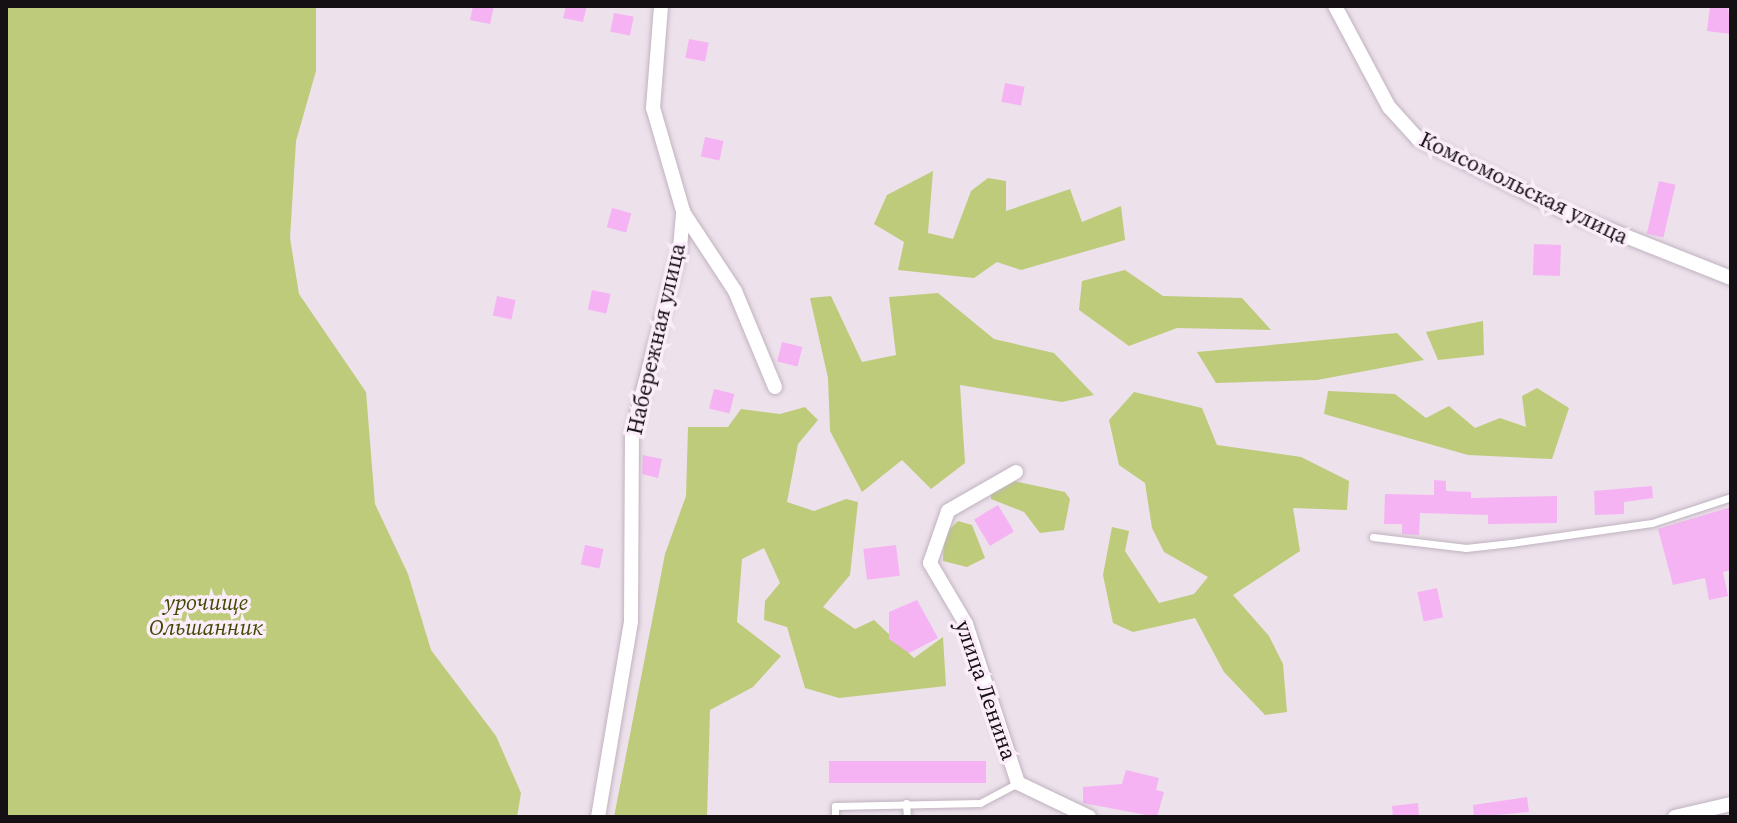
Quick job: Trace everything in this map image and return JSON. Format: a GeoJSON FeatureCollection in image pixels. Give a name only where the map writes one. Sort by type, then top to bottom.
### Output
{"type":"FeatureCollection","features":[{"type":"Feature","properties":{"kind":"street","name":"Набережная улица"},"geometry":{"type":"LineString","coordinates":[[598,817],[631,621],[632,434],[648,353],[671,286],[683,211],[653,108],[661,6]]}},
{"type":"Feature","properties":{"kind":"street","name":"Комсомольская улица"},"geometry":{"type":"LineString","coordinates":[[1335,6],[1389,107],[1418,139],[1570,214],[1731,278]]}},
{"type":"Feature","properties":{"kind":"street"},"geometry":{"type":"LineString","coordinates":[[683,211],[735,291],[775,387]]}},
{"type":"Feature","properties":{"kind":"street","name":"улица Ленина"},"geometry":{"type":"LineString","coordinates":[[1016,472],[948,511],[928,554],[966,624],[1018,783],[1089,817]]}},
{"type":"Feature","properties":{"kind":"street"},"geometry":{"type":"LineString","coordinates":[[1675,817],[1731,804]]}},
{"type":"Feature","properties":{"kind":"lane"},"geometry":{"type":"LineString","coordinates":[[1373,537],[1466,548],[1524,542],[1652,523],[1731,497]]}},
{"type":"Feature","properties":{"kind":"lane"},"geometry":{"type":"LineString","coordinates":[[835,817],[835,806],[980,803],[1018,783]]}},
{"type":"Feature","properties":{"kind":"lane"},"geometry":{"type":"LineString","coordinates":[[906,803],[907,817]]}},
{"type":"Feature","properties":{"kind":"green space","name":"урочище Ольшанник"},"geometry":{"type":"Polygon","coordinates":[[[6,6],[316,6],[316,71],[296,141],[290,238],[299,294],[366,392],[375,504],[408,574],[431,650],[496,736],[521,793],[517,817],[6,817],[6,6]]]}},
{"type":"Feature","properties":{"kind":"green space"},"geometry":{"type":"Polygon","coordinates":[[[933,171],[928,233],[953,239],[971,191],[988,178],[1006,181],[1006,211],[1070,189],[1082,222],[1121,206],[1125,240],[1021,270],[997,262],[974,278],[898,270],[904,242],[874,224],[887,195],[933,171]]]}},
{"type":"Feature","properties":{"kind":"green space"},"geometry":{"type":"Polygon","coordinates":[[[1125,270],[1163,296],[1242,298],[1271,330],[1177,328],[1129,346],[1079,310],[1082,281],[1125,270]]]}},
{"type":"Feature","properties":{"kind":"green space"},"geometry":{"type":"Polygon","coordinates":[[[938,293],[994,339],[1054,353],[1094,395],[1062,402],[960,385],[965,463],[931,489],[902,460],[862,492],[830,431],[828,378],[810,298],[831,296],[862,362],[896,355],[889,297],[938,293]]]}},
{"type":"Feature","properties":{"kind":"green space"},"geometry":{"type":"Polygon","coordinates":[[[1483,321],[1484,355],[1438,360],[1426,332],[1483,321]]]}},
{"type":"Feature","properties":{"kind":"green space"},"geometry":{"type":"Polygon","coordinates":[[[1397,333],[1424,360],[1317,380],[1216,383],[1197,352],[1397,333]]]}},
{"type":"Feature","properties":{"kind":"green space"},"geometry":{"type":"Polygon","coordinates":[[[1537,388],[1569,408],[1552,459],[1468,455],[1324,414],[1328,391],[1395,394],[1426,418],[1449,406],[1475,428],[1500,418],[1526,427],[1522,396],[1537,388]]]}},
{"type":"Feature","properties":{"kind":"green space"},"geometry":{"type":"Polygon","coordinates":[[[1134,392],[1202,408],[1217,445],[1301,457],[1349,481],[1347,510],[1293,508],[1300,551],[1233,595],[1269,636],[1283,664],[1287,712],[1265,715],[1224,672],[1195,618],[1133,632],[1113,623],[1103,575],[1112,527],[1129,531],[1125,551],[1159,603],[1194,594],[1208,577],[1164,552],[1152,528],[1145,483],[1119,465],[1109,420],[1134,392]]]}},
{"type":"Feature","properties":{"kind":"green space"},"geometry":{"type":"Polygon","coordinates":[[[805,407],[818,420],[798,444],[787,502],[814,511],[846,499],[858,502],[850,575],[823,607],[855,629],[874,620],[914,658],[943,637],[946,686],[839,698],[805,688],[787,627],[764,620],[765,601],[780,583],[764,548],[742,559],[737,622],[781,656],[753,687],[710,710],[707,817],[614,817],[665,554],[686,496],[688,427],[728,427],[741,409],[780,414],[805,407]]]}},
{"type":"Feature","properties":{"kind":"green space"},"geometry":{"type":"Polygon","coordinates":[[[1014,481],[1065,492],[1070,499],[1064,530],[1040,533],[1024,512],[991,499],[991,489],[1014,481]]]}},
{"type":"Feature","properties":{"kind":"green space"},"geometry":{"type":"Polygon","coordinates":[[[958,521],[972,525],[985,558],[967,567],[943,561],[944,535],[958,521]]]}},
{"type":"Feature","properties":{"kind":"building"},"geometry":{"type":"Polygon","coordinates":[[[473,6],[494,6],[490,24],[470,20],[473,6]]]}},
{"type":"Feature","properties":{"kind":"building"},"geometry":{"type":"Polygon","coordinates":[[[566,6],[587,6],[583,22],[563,18],[566,6]]]}},
{"type":"Feature","properties":{"kind":"building"},"geometry":{"type":"Polygon","coordinates":[[[1710,6],[1728,6],[1731,34],[1707,31],[1710,6]]]}},
{"type":"Feature","properties":{"kind":"building"},"geometry":{"type":"Polygon","coordinates":[[[614,13],[634,17],[630,35],[610,32],[614,13]]]}},
{"type":"Feature","properties":{"kind":"building"},"geometry":{"type":"Polygon","coordinates":[[[689,39],[709,43],[705,61],[685,58],[689,39]]]}},
{"type":"Feature","properties":{"kind":"building"},"geometry":{"type":"Polygon","coordinates":[[[1005,83],[1025,87],[1021,105],[1001,102],[1005,83]]]}},
{"type":"Feature","properties":{"kind":"building"},"geometry":{"type":"Polygon","coordinates":[[[705,137],[724,141],[719,161],[701,157],[705,137]]]}},
{"type":"Feature","properties":{"kind":"building"},"geometry":{"type":"Polygon","coordinates":[[[1659,181],[1676,185],[1663,237],[1647,234],[1659,181]]]}},
{"type":"Feature","properties":{"kind":"building"},"geometry":{"type":"Polygon","coordinates":[[[612,208],[631,213],[626,232],[607,227],[612,208]]]}},
{"type":"Feature","properties":{"kind":"building"},"geometry":{"type":"Polygon","coordinates":[[[1534,244],[1561,245],[1560,276],[1533,275],[1534,244]]]}},
{"type":"Feature","properties":{"kind":"building"},"geometry":{"type":"Polygon","coordinates":[[[592,290],[611,294],[606,314],[588,310],[592,290]]]}},
{"type":"Feature","properties":{"kind":"building"},"geometry":{"type":"Polygon","coordinates":[[[497,296],[516,300],[511,320],[493,316],[497,296]]]}},
{"type":"Feature","properties":{"kind":"building"},"geometry":{"type":"Polygon","coordinates":[[[782,342],[802,347],[798,366],[777,361],[782,342]]]}},
{"type":"Feature","properties":{"kind":"building"},"geometry":{"type":"Polygon","coordinates":[[[714,389],[734,394],[730,413],[709,408],[714,389]]]}},
{"type":"Feature","properties":{"kind":"building"},"geometry":{"type":"Polygon","coordinates":[[[643,455],[662,459],[658,478],[642,474],[643,455]]]}},
{"type":"Feature","properties":{"kind":"building"},"geometry":{"type":"Polygon","coordinates":[[[1434,480],[1446,481],[1446,491],[1471,492],[1471,498],[1557,496],[1557,523],[1488,524],[1488,515],[1420,513],[1419,535],[1402,534],[1402,524],[1384,524],[1385,494],[1434,495],[1434,480]]]}},
{"type":"Feature","properties":{"kind":"building"},"geometry":{"type":"Polygon","coordinates":[[[1652,486],[1653,498],[1624,502],[1624,514],[1595,515],[1594,491],[1652,486]]]}},
{"type":"Feature","properties":{"kind":"building"},"geometry":{"type":"Polygon","coordinates":[[[998,505],[1014,532],[990,546],[974,519],[998,505]]]}},
{"type":"Feature","properties":{"kind":"building"},"geometry":{"type":"Polygon","coordinates":[[[1731,507],[1731,570],[1723,572],[1728,596],[1709,600],[1705,578],[1673,585],[1658,529],[1731,507]]]}},
{"type":"Feature","properties":{"kind":"building"},"geometry":{"type":"Polygon","coordinates":[[[585,545],[604,549],[599,569],[581,565],[585,545]]]}},
{"type":"Feature","properties":{"kind":"building"},"geometry":{"type":"Polygon","coordinates":[[[896,545],[900,576],[867,580],[863,549],[896,545]]]}},
{"type":"Feature","properties":{"kind":"building"},"geometry":{"type":"Polygon","coordinates":[[[1437,588],[1443,617],[1424,622],[1417,592],[1437,588]]]}},
{"type":"Feature","properties":{"kind":"building"},"geometry":{"type":"Polygon","coordinates":[[[917,600],[938,638],[909,653],[889,639],[889,612],[917,600]]]}},
{"type":"Feature","properties":{"kind":"building"},"geometry":{"type":"Polygon","coordinates":[[[829,761],[986,761],[986,783],[829,783],[829,761]]]}},
{"type":"Feature","properties":{"kind":"building"},"geometry":{"type":"Polygon","coordinates":[[[1126,770],[1159,778],[1156,790],[1164,792],[1157,817],[1083,803],[1083,787],[1122,784],[1126,770]]]}},
{"type":"Feature","properties":{"kind":"building"},"geometry":{"type":"Polygon","coordinates":[[[1527,797],[1529,812],[1474,817],[1473,805],[1527,797]]]}},
{"type":"Feature","properties":{"kind":"building"},"geometry":{"type":"Polygon","coordinates":[[[1418,803],[1419,817],[1393,817],[1392,806],[1418,803]]]}}]}
